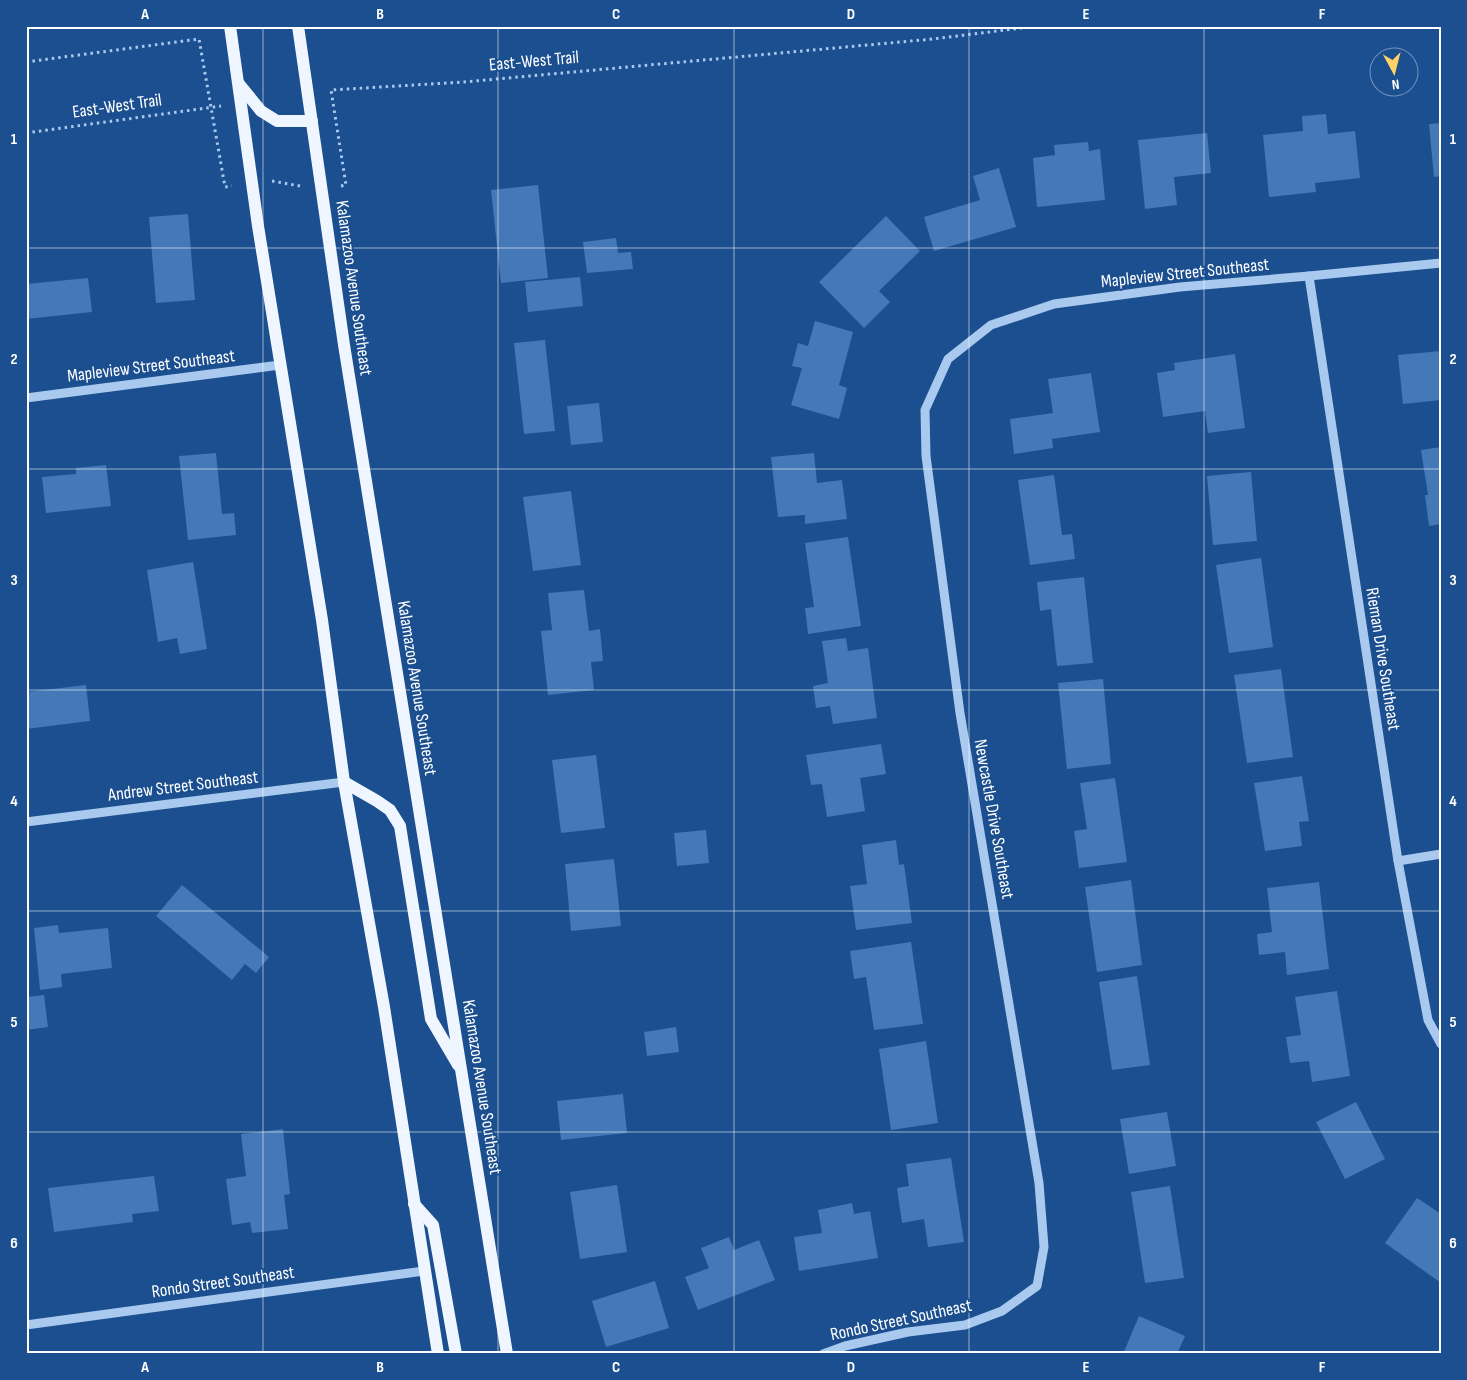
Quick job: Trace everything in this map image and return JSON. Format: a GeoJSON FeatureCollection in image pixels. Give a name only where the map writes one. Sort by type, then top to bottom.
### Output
{"type":"FeatureCollection","features":[{"type":"Feature","properties":{"kind":"main road"},"geometry":{"type":"LineString","coordinates":[[230,26],[251,181],[322,620],[344,782],[384,1007],[438,1354]]}},
{"type":"Feature","properties":{"kind":"main road","name":"Kalamazoo Avenue Southeast"},"geometry":{"type":"LineString","coordinates":[[298,26],[344,345],[507,1354]]}},
{"type":"Feature","properties":{"kind":"main road"},"geometry":{"type":"LineString","coordinates":[[238,82],[261,111],[277,121],[312,121]]}},
{"type":"Feature","properties":{"kind":"main road"},"geometry":{"type":"LineString","coordinates":[[344,782],[390,810],[400,826],[431,1019],[462,1071]]}},
{"type":"Feature","properties":{"kind":"main road"},"geometry":{"type":"LineString","coordinates":[[414,1204],[433,1225],[456,1354]]}},
{"type":"Feature","properties":{"kind":"street","name":"Mapleview Street Southeast"},"geometry":{"type":"LineString","coordinates":[[948,359],[991,325],[1054,304],[1180,287],[1441,263]]}},
{"type":"Feature","properties":{"kind":"street","name":"Rieman Drive Southeast"},"geometry":{"type":"LineString","coordinates":[[1309,276],[1398,861],[1428,1020],[1441,1044]]}},
{"type":"Feature","properties":{"kind":"street","name":"Newcastle Drive Southeast"},"geometry":{"type":"LineString","coordinates":[[948,359],[925,410],[926,456],[960,713],[1039,1183],[1044,1247],[1036,1286]]}},
{"type":"Feature","properties":{"kind":"street","name":"Mapleview Street Southeast"},"geometry":{"type":"LineString","coordinates":[[26,398],[280,366]]}},
{"type":"Feature","properties":{"kind":"street","name":"Andrew Street Southeast"},"geometry":{"type":"LineString","coordinates":[[26,822],[344,782]]}},
{"type":"Feature","properties":{"kind":"street"},"geometry":{"type":"LineString","coordinates":[[1398,861],[1441,854]]}},
{"type":"Feature","properties":{"kind":"street","name":"Rondo Street Southeast"},"geometry":{"type":"LineString","coordinates":[[26,1325],[424,1271]]}},
{"type":"Feature","properties":{"kind":"street","name":"Rondo Street Southeast"},"geometry":{"type":"LineString","coordinates":[[823,1354],[845,1346],[908,1332],[965,1325],[1002,1311],[1036,1286]]}},
{"type":"Feature","properties":{"kind":"path","name":"East-West Trail"},"geometry":{"type":"LineString","coordinates":[[26,62],[199,39],[225,187],[262,179],[322,190],[346,185],[331,90],[464,82],[933,39],[1037,26]]}},
{"type":"Feature","properties":{"kind":"path","name":"East-West Trail"},"geometry":{"type":"LineString","coordinates":[[26,133],[241,104]]}},
{"type":"Feature","properties":{"kind":"building"},"geometry":{"type":"Polygon","coordinates":[[[1326,114],[1328,134],[1355,131],[1360,178],[1315,183],[1316,192],[1269,197],[1263,135],[1303,131],[1302,116],[1326,114]]]}},
{"type":"Feature","properties":{"kind":"building"},"geometry":{"type":"Polygon","coordinates":[[[1441,123],[1441,176],[1434,177],[1429,124],[1441,123]]]}},
{"type":"Feature","properties":{"kind":"building"},"geometry":{"type":"Polygon","coordinates":[[[1207,133],[1211,173],[1174,177],[1177,205],[1145,209],[1138,140],[1207,133]]]}},
{"type":"Feature","properties":{"kind":"building"},"geometry":{"type":"Polygon","coordinates":[[[1088,142],[1089,151],[1100,149],[1105,200],[1037,207],[1033,158],[1055,155],[1054,145],[1088,142]]]}},
{"type":"Feature","properties":{"kind":"building"},"geometry":{"type":"Polygon","coordinates":[[[999,168],[1016,227],[934,251],[924,217],[980,200],[973,176],[999,168]]]}},
{"type":"Feature","properties":{"kind":"building"},"geometry":{"type":"Polygon","coordinates":[[[538,185],[548,278],[501,283],[491,190],[538,185]]]}},
{"type":"Feature","properties":{"kind":"building"},"geometry":{"type":"Polygon","coordinates":[[[188,214],[195,300],[156,303],[149,217],[188,214]]]}},
{"type":"Feature","properties":{"kind":"building"},"geometry":{"type":"Polygon","coordinates":[[[886,216],[920,251],[879,291],[890,302],[864,328],[819,282],[886,216]]]}},
{"type":"Feature","properties":{"kind":"building"},"geometry":{"type":"Polygon","coordinates":[[[616,238],[618,253],[631,252],[633,269],[587,273],[583,242],[616,238]]]}},
{"type":"Feature","properties":{"kind":"building"},"geometry":{"type":"Polygon","coordinates":[[[580,277],[583,306],[528,312],[525,282],[580,277]]]}},
{"type":"Feature","properties":{"kind":"building"},"geometry":{"type":"Polygon","coordinates":[[[88,278],[92,312],[26,319],[26,284],[88,278]]]}},
{"type":"Feature","properties":{"kind":"building"},"geometry":{"type":"Polygon","coordinates":[[[815,321],[853,332],[839,385],[847,388],[839,419],[791,405],[802,368],[792,366],[798,343],[808,346],[815,321]]]}},
{"type":"Feature","properties":{"kind":"building"},"geometry":{"type":"Polygon","coordinates":[[[545,340],[555,431],[524,434],[514,343],[545,340]]]}},
{"type":"Feature","properties":{"kind":"building"},"geometry":{"type":"Polygon","coordinates":[[[1441,351],[1441,400],[1403,404],[1398,355],[1441,351]]]}},
{"type":"Feature","properties":{"kind":"building"},"geometry":{"type":"Polygon","coordinates":[[[1235,354],[1245,428],[1208,433],[1205,411],[1163,417],[1157,373],[1175,370],[1174,363],[1235,354]]]}},
{"type":"Feature","properties":{"kind":"building"},"geometry":{"type":"Polygon","coordinates":[[[1091,373],[1100,432],[1052,439],[1053,448],[1014,454],[1010,419],[1053,413],[1048,379],[1091,373]]]}},
{"type":"Feature","properties":{"kind":"building"},"geometry":{"type":"Polygon","coordinates":[[[599,403],[603,442],[571,445],[567,406],[599,403]]]}},
{"type":"Feature","properties":{"kind":"building"},"geometry":{"type":"Polygon","coordinates":[[[1441,447],[1441,524],[1429,526],[1425,495],[1428,495],[1421,450],[1441,447]]]}},
{"type":"Feature","properties":{"kind":"building"},"geometry":{"type":"Polygon","coordinates":[[[216,453],[222,514],[234,513],[236,535],[188,540],[179,456],[216,453]]]}},
{"type":"Feature","properties":{"kind":"building"},"geometry":{"type":"Polygon","coordinates":[[[814,453],[817,483],[842,480],[847,519],[805,524],[805,515],[778,517],[771,457],[814,453]]]}},
{"type":"Feature","properties":{"kind":"building"},"geometry":{"type":"Polygon","coordinates":[[[106,465],[111,506],[46,513],[42,477],[76,474],[76,468],[106,465]]]}},
{"type":"Feature","properties":{"kind":"building"},"geometry":{"type":"Polygon","coordinates":[[[1251,472],[1257,541],[1213,545],[1207,476],[1251,472]]]}},
{"type":"Feature","properties":{"kind":"building"},"geometry":{"type":"Polygon","coordinates":[[[1054,475],[1062,535],[1072,534],[1075,559],[1030,565],[1018,480],[1054,475]]]}},
{"type":"Feature","properties":{"kind":"building"},"geometry":{"type":"Polygon","coordinates":[[[571,491],[581,565],[533,571],[523,497],[571,491]]]}},
{"type":"Feature","properties":{"kind":"building"},"geometry":{"type":"Polygon","coordinates":[[[848,537],[861,626],[808,634],[805,608],[814,607],[805,543],[848,537]]]}},
{"type":"Feature","properties":{"kind":"building"},"geometry":{"type":"Polygon","coordinates":[[[1261,558],[1273,647],[1229,653],[1216,565],[1261,558]]]}},
{"type":"Feature","properties":{"kind":"building"},"geometry":{"type":"Polygon","coordinates":[[[193,562],[207,649],[180,654],[177,638],[158,642],[147,570],[193,562]]]}},
{"type":"Feature","properties":{"kind":"building"},"geometry":{"type":"Polygon","coordinates":[[[1084,577],[1093,663],[1057,666],[1051,609],[1040,611],[1037,582],[1084,577]]]}},
{"type":"Feature","properties":{"kind":"building"},"geometry":{"type":"Polygon","coordinates":[[[584,590],[589,631],[600,629],[603,661],[591,662],[594,690],[548,695],[541,631],[552,630],[548,593],[584,590]]]}},
{"type":"Feature","properties":{"kind":"building"},"geometry":{"type":"Polygon","coordinates":[[[846,638],[848,651],[868,648],[877,718],[833,724],[830,706],[816,708],[813,686],[828,683],[822,641],[846,638]]]}},
{"type":"Feature","properties":{"kind":"building"},"geometry":{"type":"Polygon","coordinates":[[[1281,669],[1293,757],[1247,763],[1234,675],[1281,669]]]}},
{"type":"Feature","properties":{"kind":"building"},"geometry":{"type":"Polygon","coordinates":[[[1103,679],[1111,764],[1067,769],[1058,683],[1103,679]]]}},
{"type":"Feature","properties":{"kind":"building"},"geometry":{"type":"Polygon","coordinates":[[[86,685],[90,721],[26,729],[26,692],[86,685]]]}},
{"type":"Feature","properties":{"kind":"building"},"geometry":{"type":"Polygon","coordinates":[[[881,744],[886,774],[860,778],[865,811],[827,817],[822,784],[811,785],[806,755],[881,744]]]}},
{"type":"Feature","properties":{"kind":"building"},"geometry":{"type":"Polygon","coordinates":[[[596,755],[605,828],[561,833],[552,760],[596,755]]]}},
{"type":"Feature","properties":{"kind":"building"},"geometry":{"type":"Polygon","coordinates":[[[1302,776],[1309,821],[1299,822],[1302,846],[1265,851],[1254,783],[1302,776]]]}},
{"type":"Feature","properties":{"kind":"building"},"geometry":{"type":"Polygon","coordinates":[[[1115,778],[1127,862],[1079,868],[1074,831],[1087,829],[1080,783],[1115,778]]]}},
{"type":"Feature","properties":{"kind":"building"},"geometry":{"type":"Polygon","coordinates":[[[706,830],[709,863],[677,866],[674,833],[706,830]]]}},
{"type":"Feature","properties":{"kind":"building"},"geometry":{"type":"Polygon","coordinates":[[[896,840],[899,865],[904,864],[912,923],[856,930],[850,886],[867,884],[862,845],[896,840]]]}},
{"type":"Feature","properties":{"kind":"building"},"geometry":{"type":"Polygon","coordinates":[[[614,859],[621,926],[571,931],[565,864],[614,859]]]}},
{"type":"Feature","properties":{"kind":"building"},"geometry":{"type":"Polygon","coordinates":[[[1131,880],[1142,965],[1097,972],[1085,887],[1131,880]]]}},
{"type":"Feature","properties":{"kind":"building"},"geometry":{"type":"Polygon","coordinates":[[[1319,882],[1329,969],[1287,975],[1285,952],[1259,955],[1257,934],[1272,932],[1267,888],[1319,882]]]}},
{"type":"Feature","properties":{"kind":"building"},"geometry":{"type":"Polygon","coordinates":[[[182,885],[269,957],[256,973],[245,964],[232,980],[156,916],[182,885]]]}},
{"type":"Feature","properties":{"kind":"building"},"geometry":{"type":"Polygon","coordinates":[[[58,925],[59,933],[108,928],[112,968],[61,974],[62,987],[40,990],[34,928],[58,925]]]}},
{"type":"Feature","properties":{"kind":"building"},"geometry":{"type":"Polygon","coordinates":[[[911,942],[923,1024],[874,1030],[866,977],[854,979],[850,951],[911,942]]]}},
{"type":"Feature","properties":{"kind":"building"},"geometry":{"type":"Polygon","coordinates":[[[1137,976],[1150,1065],[1112,1070],[1099,982],[1137,976]]]}},
{"type":"Feature","properties":{"kind":"building"},"geometry":{"type":"Polygon","coordinates":[[[1337,991],[1350,1076],[1312,1082],[1309,1061],[1290,1063],[1286,1037],[1301,1035],[1295,997],[1337,991]]]}},
{"type":"Feature","properties":{"kind":"building"},"geometry":{"type":"Polygon","coordinates":[[[44,995],[48,1027],[26,1030],[26,997],[44,995]]]}},
{"type":"Feature","properties":{"kind":"building"},"geometry":{"type":"Polygon","coordinates":[[[676,1027],[679,1052],[647,1056],[644,1032],[676,1027]]]}},
{"type":"Feature","properties":{"kind":"building"},"geometry":{"type":"Polygon","coordinates":[[[926,1041],[938,1123],[891,1130],[879,1049],[926,1041]]]}},
{"type":"Feature","properties":{"kind":"building"},"geometry":{"type":"Polygon","coordinates":[[[623,1094],[627,1133],[561,1140],[557,1101],[623,1094]]]}},
{"type":"Feature","properties":{"kind":"building"},"geometry":{"type":"Polygon","coordinates":[[[1356,1102],[1385,1159],[1345,1179],[1316,1122],[1356,1102]]]}},
{"type":"Feature","properties":{"kind":"building"},"geometry":{"type":"Polygon","coordinates":[[[1167,1112],[1176,1166],[1129,1174],[1120,1119],[1167,1112]]]}},
{"type":"Feature","properties":{"kind":"building"},"geometry":{"type":"Polygon","coordinates":[[[283,1129],[290,1194],[284,1195],[288,1229],[252,1233],[250,1222],[232,1225],[226,1179],[246,1176],[241,1134],[283,1129]]]}},
{"type":"Feature","properties":{"kind":"building"},"geometry":{"type":"Polygon","coordinates":[[[951,1158],[964,1242],[928,1247],[924,1219],[902,1223],[897,1188],[909,1186],[906,1164],[951,1158]]]}},
{"type":"Feature","properties":{"kind":"building"},"geometry":{"type":"Polygon","coordinates":[[[154,1176],[159,1211],[132,1214],[133,1222],[54,1232],[48,1188],[154,1176]]]}},
{"type":"Feature","properties":{"kind":"building"},"geometry":{"type":"Polygon","coordinates":[[[617,1185],[627,1252],[580,1259],[570,1192],[617,1185]]]}},
{"type":"Feature","properties":{"kind":"building"},"geometry":{"type":"Polygon","coordinates":[[[1170,1186],[1184,1278],[1145,1283],[1131,1192],[1170,1186]]]}},
{"type":"Feature","properties":{"kind":"building"},"geometry":{"type":"Polygon","coordinates":[[[1417,1198],[1441,1214],[1441,1283],[1385,1243],[1417,1198]]]}},
{"type":"Feature","properties":{"kind":"building"},"geometry":{"type":"Polygon","coordinates":[[[852,1203],[854,1214],[870,1211],[878,1258],[799,1271],[794,1237],[822,1233],[818,1210],[852,1203]]]}},
{"type":"Feature","properties":{"kind":"building"},"geometry":{"type":"Polygon","coordinates":[[[729,1237],[734,1250],[759,1240],[775,1280],[698,1310],[685,1277],[709,1268],[701,1248],[729,1237]]]}},
{"type":"Feature","properties":{"kind":"building"},"geometry":{"type":"Polygon","coordinates":[[[655,1281],[669,1328],[606,1347],[592,1301],[655,1281]]]}},
{"type":"Feature","properties":{"kind":"building"},"geometry":{"type":"Polygon","coordinates":[[[1139,1316],[1185,1336],[1177,1354],[1123,1354],[1139,1316]]]}}]}
